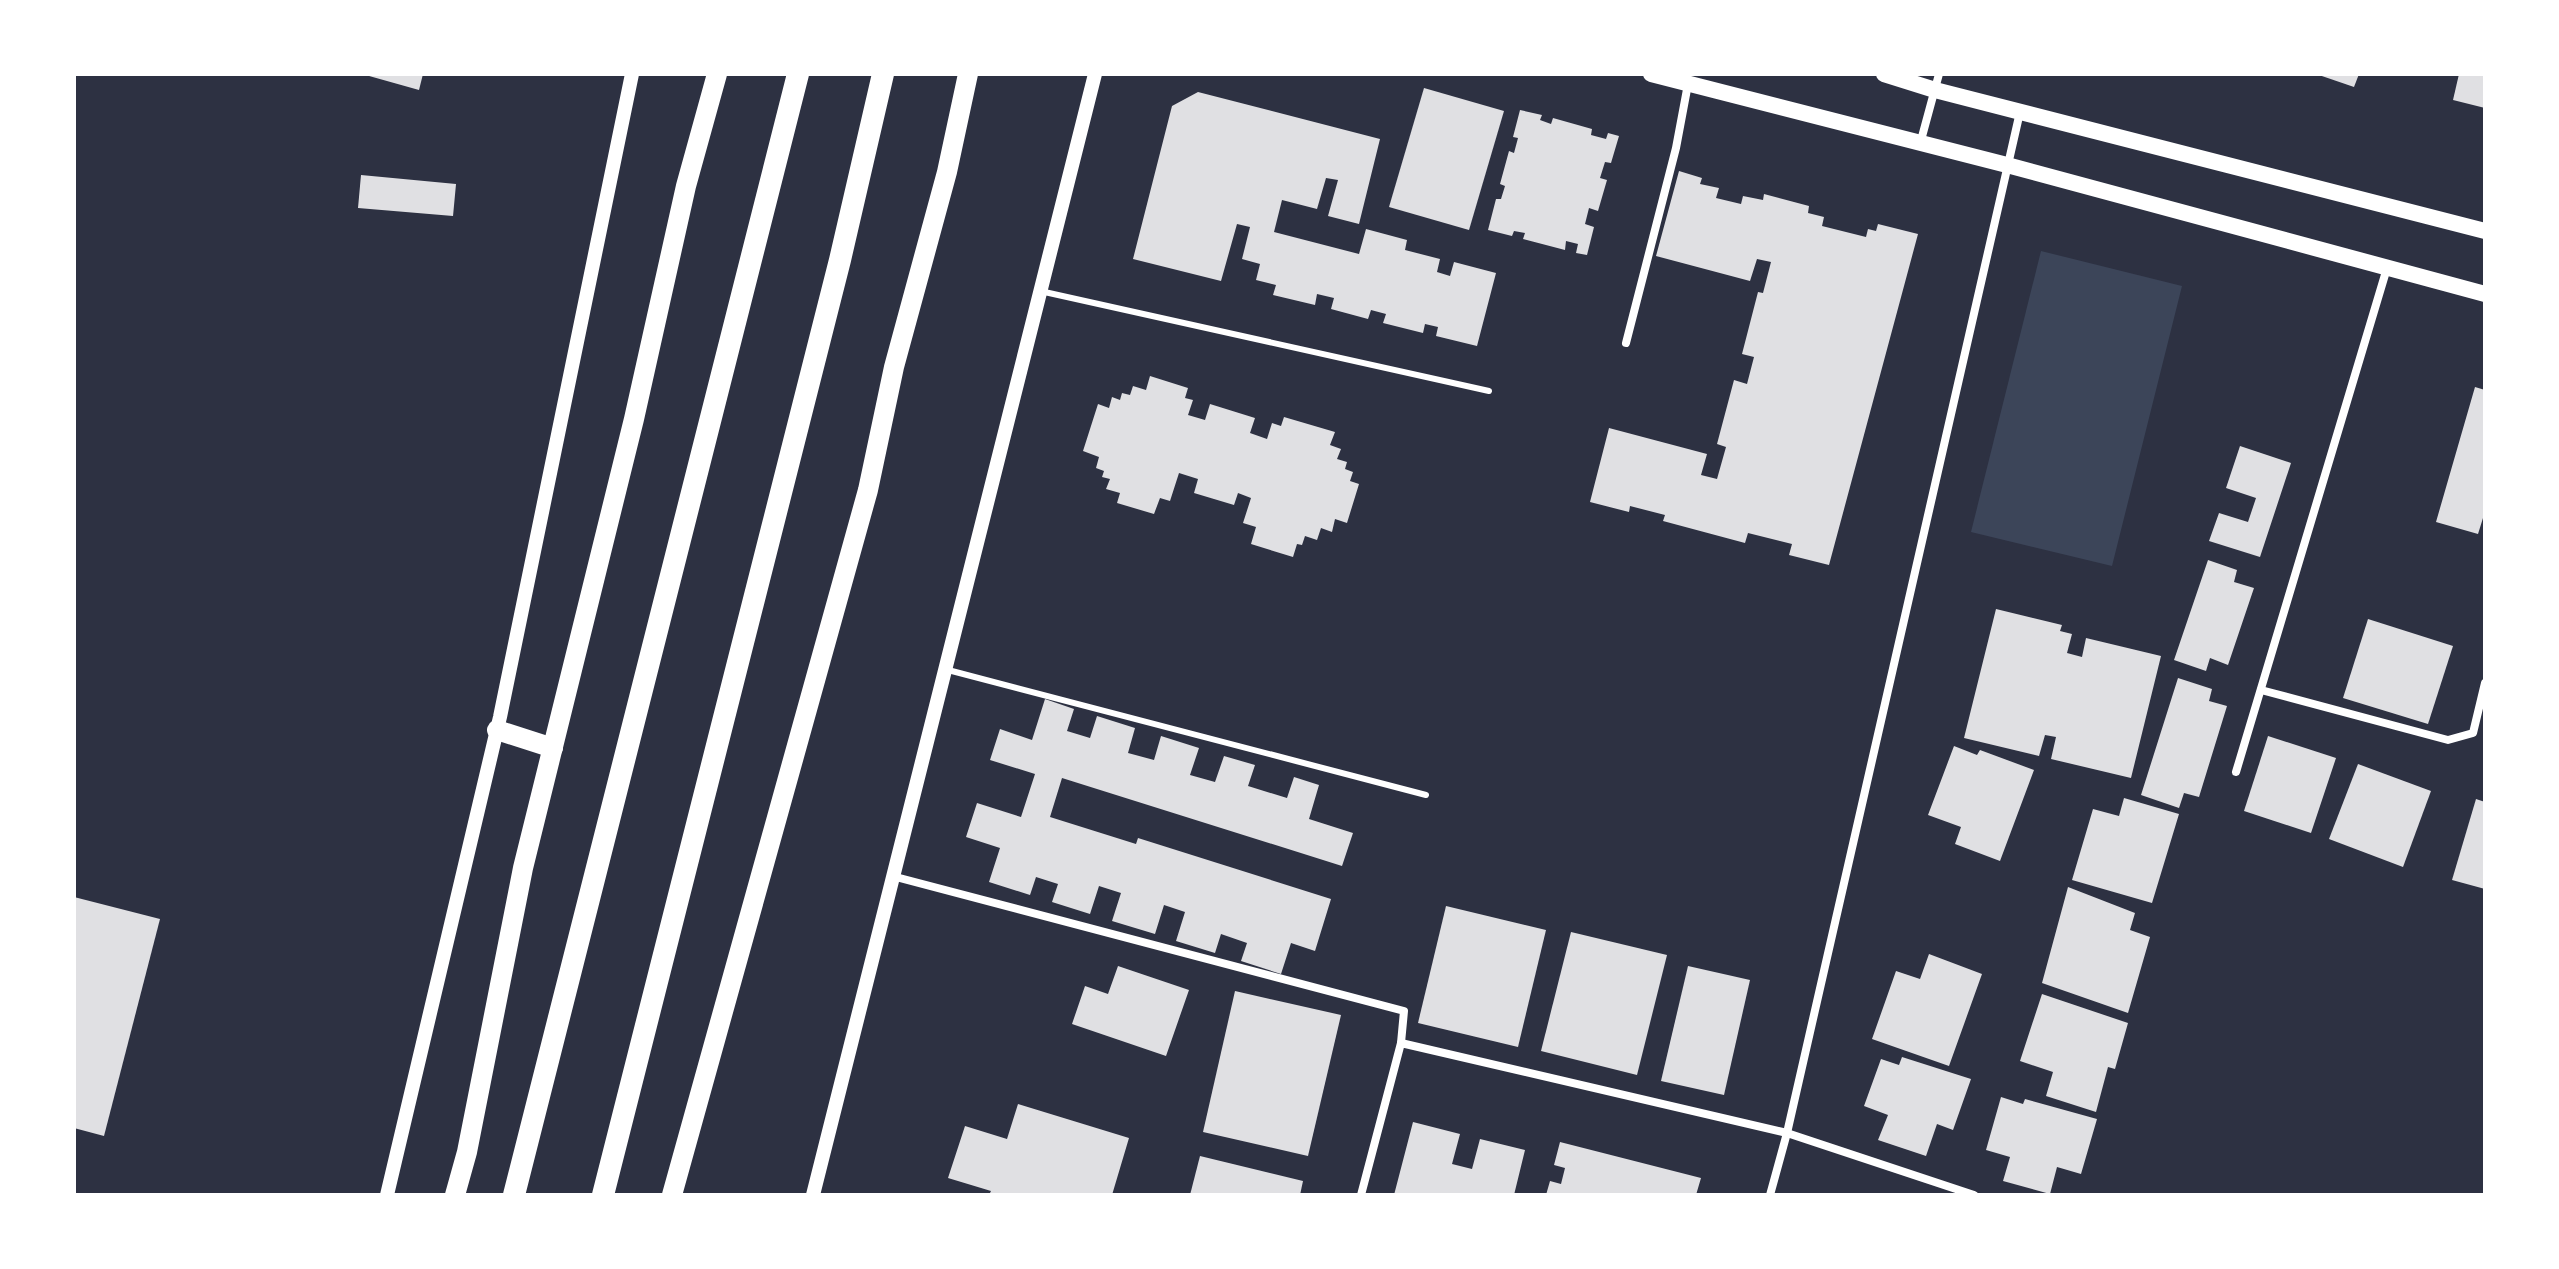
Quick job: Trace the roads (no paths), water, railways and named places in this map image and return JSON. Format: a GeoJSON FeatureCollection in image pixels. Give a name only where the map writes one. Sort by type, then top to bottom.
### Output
{"type":"FeatureCollection","features":[{"type":"Feature","properties":{"kind":"highway"},"geometry":{"type":"LineString","coordinates":[[514,1195],[798,74]]}},
{"type":"Feature","properties":{"kind":"highway"},"geometry":{"type":"LineString","coordinates":[[603,1195],[832,291],[883,74]]}},
{"type":"Feature","properties":{"kind":"main road"},"geometry":{"type":"LineString","coordinates":[[455,1195],[467,1152],[523,868],[634,419],[686,186],[717,74]]}},
{"type":"Feature","properties":{"kind":"main road"},"geometry":{"type":"LineString","coordinates":[[672,1195],[868,490],[894,367],[947,172],[968,74]]}},
{"type":"Feature","properties":{"kind":"main road"},"geometry":{"type":"LineString","coordinates":[[1651,74],[2007,165],[2485,294]]}},
{"type":"Feature","properties":{"kind":"main road"},"geometry":{"type":"LineString","coordinates":[[1884,74],[1937,82],[2020,112],[2485,231]]}},
{"type":"Feature","properties":{"kind":"main road"},"geometry":{"type":"LineString","coordinates":[[497,730],[553,748]]}},
{"type":"Feature","properties":{"kind":"street"},"geometry":{"type":"LineString","coordinates":[[387,1195],[497,730],[632,74]]}},
{"type":"Feature","properties":{"kind":"street"},"geometry":{"type":"LineString","coordinates":[[813,1195],[1095,74]]}},
{"type":"Feature","properties":{"kind":"street"},"geometry":{"type":"LineString","coordinates":[[1920,145],[1937,82]]}},
{"type":"Feature","properties":{"kind":"street"},"geometry":{"type":"LineString","coordinates":[[1626,343],[1676,148],[1688,84]]}},
{"type":"Feature","properties":{"kind":"street"},"geometry":{"type":"LineString","coordinates":[[1770,1195],[1787,1133],[2020,112]]}},
{"type":"Feature","properties":{"kind":"street"},"geometry":{"type":"LineString","coordinates":[[2236,772],[2387,268]]}},
{"type":"Feature","properties":{"kind":"street"},"geometry":{"type":"LineString","coordinates":[[2261,690],[2448,740],[2473,733],[2485,683]]}},
{"type":"Feature","properties":{"kind":"street"},"geometry":{"type":"LineString","coordinates":[[891,876],[1404,1011],[1401,1043],[1361,1195]]}},
{"type":"Feature","properties":{"kind":"street"},"geometry":{"type":"LineString","coordinates":[[1401,1043],[1787,1133],[1974,1195]]}},
{"type":"Feature","properties":{"kind":"lane"},"geometry":{"type":"LineString","coordinates":[[1040,291],[1489,391]]}},
{"type":"Feature","properties":{"kind":"lane"},"geometry":{"type":"LineString","coordinates":[[944,669],[1426,795]]}}]}
